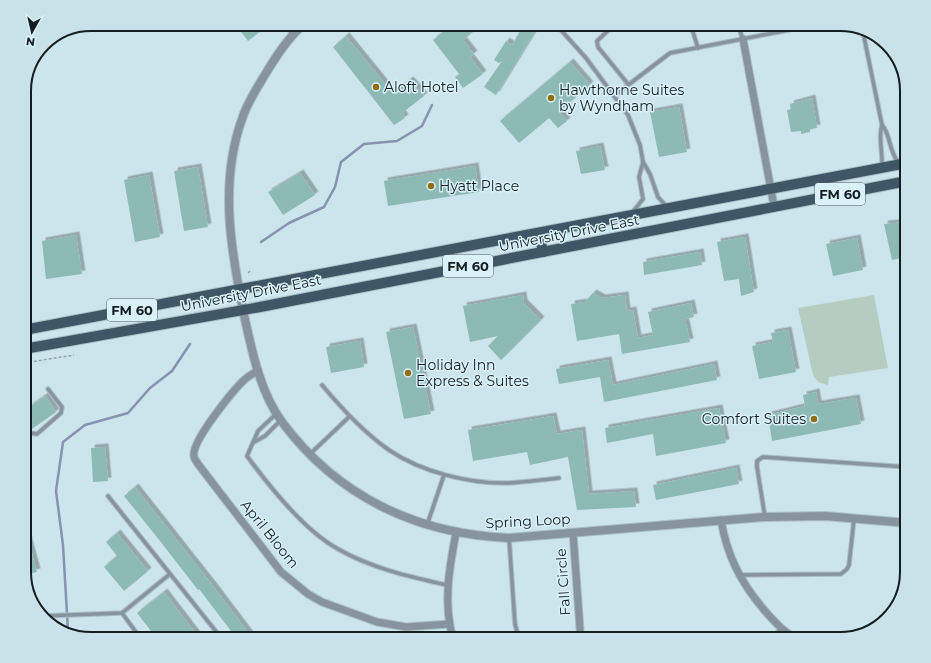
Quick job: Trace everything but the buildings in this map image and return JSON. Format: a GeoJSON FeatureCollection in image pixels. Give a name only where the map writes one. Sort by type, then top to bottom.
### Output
{"type":"FeatureCollection","features":[{"type":"Feature","properties":{"kind":"main road","name":"University Drive East"},"geometry":{"type":"LineString","coordinates":[[31,329],[900,165]]}},
{"type":"Feature","properties":{"kind":"main road","name":"University Drive East"},"geometry":{"type":"LineString","coordinates":[[31,348],[243,310],[900,182]]}},
{"type":"Feature","properties":{"kind":"main road"},"geometry":{"type":"LineString","coordinates":[[539,233],[543,252]]}},
{"type":"Feature","properties":{"kind":"street","name":"Spring Loop"},"geometry":{"type":"LineString","coordinates":[[294,33],[276,56],[256,90],[242,119],[234,150],[229,192],[229,231],[243,310],[258,370],[266,394],[279,417],[310,454],[336,478],[372,502],[391,512],[427,526],[482,537],[509,538],[798,515],[900,522]]}},
{"type":"Feature","properties":{"kind":"street"},"geometry":{"type":"LineString","coordinates":[[743,39],[774,206]]}},
{"type":"Feature","properties":{"kind":"street","name":"April Bloom"},"geometry":{"type":"LineString","coordinates":[[258,370],[244,380],[227,398],[200,437],[194,456],[198,464],[281,572],[308,594],[322,602],[377,622],[406,627],[449,624]]}},
{"type":"Feature","properties":{"kind":"street"},"geometry":{"type":"LineString","coordinates":[[721,520],[727,550],[738,575],[757,601],[786,632]]}},
{"type":"Feature","properties":{"kind":"street"},"geometry":{"type":"LineString","coordinates":[[451,632],[449,624],[447,585],[456,533]]}},
{"type":"Feature","properties":{"kind":"street","name":"Fall Circle"},"geometry":{"type":"LineString","coordinates":[[572,533],[580,629]]}},
{"type":"Feature","properties":{"kind":"lane"},"geometry":{"type":"LineString","coordinates":[[562,31],[615,95],[628,115],[640,145],[643,162],[650,174],[658,198],[668,208]]}},
{"type":"Feature","properties":{"kind":"lane"},"geometry":{"type":"LineString","coordinates":[[606,31],[597,41],[598,47],[628,84]]}},
{"type":"Feature","properties":{"kind":"lane"},"geometry":{"type":"LineString","coordinates":[[693,31],[698,48]]}},
{"type":"Feature","properties":{"kind":"lane"},"geometry":{"type":"LineString","coordinates":[[740,31],[743,39]]}},
{"type":"Feature","properties":{"kind":"lane"},"geometry":{"type":"LineString","coordinates":[[615,95],[670,53],[784,31]]}},
{"type":"Feature","properties":{"kind":"lane"},"geometry":{"type":"LineString","coordinates":[[864,36],[882,125],[885,129],[892,154],[900,161]]}},
{"type":"Feature","properties":{"kind":"lane"},"geometry":{"type":"LineString","coordinates":[[882,125],[880,130],[883,156],[882,168]]}},
{"type":"Feature","properties":{"kind":"lane"},"geometry":{"type":"LineString","coordinates":[[630,215],[643,199],[639,177],[643,162]]}},
{"type":"Feature","properties":{"kind":"lane"},"geometry":{"type":"LineString","coordinates":[[322,385],[349,417],[390,451],[444,475],[507,483],[559,478]]}},
{"type":"Feature","properties":{"kind":"lane"},"geometry":{"type":"LineString","coordinates":[[31,433],[38,434],[62,413],[62,407],[48,390]]}},
{"type":"Feature","properties":{"kind":"lane"},"geometry":{"type":"LineString","coordinates":[[254,442],[265,436],[279,417]]}},
{"type":"Feature","properties":{"kind":"lane"},"geometry":{"type":"LineString","coordinates":[[279,417],[258,431],[247,456],[262,477],[298,517],[332,545],[367,563],[386,570],[447,585]]}},
{"type":"Feature","properties":{"kind":"lane"},"geometry":{"type":"LineString","coordinates":[[310,454],[349,417]]}},
{"type":"Feature","properties":{"kind":"lane"},"geometry":{"type":"LineString","coordinates":[[765,517],[757,467],[757,461],[763,457],[900,467]]}},
{"type":"Feature","properties":{"kind":"lane"},"geometry":{"type":"LineString","coordinates":[[427,526],[444,475]]}},
{"type":"Feature","properties":{"kind":"lane"},"geometry":{"type":"LineString","coordinates":[[108,496],[216,632]]}},
{"type":"Feature","properties":{"kind":"lane"},"geometry":{"type":"LineString","coordinates":[[738,575],[841,574],[847,570],[854,518]]}},
{"type":"Feature","properties":{"kind":"lane"},"geometry":{"type":"LineString","coordinates":[[509,538],[515,624],[517,632]]}},
{"type":"Feature","properties":{"kind":"lane"},"geometry":{"type":"LineString","coordinates":[[50,614],[122,613],[170,574]]}},
{"type":"Feature","properties":{"kind":"lane"},"geometry":{"type":"LineString","coordinates":[[122,613],[136,632]]}},
{"type":"Feature","properties":{"kind":"path"},"geometry":{"type":"LineString","coordinates":[[31,362],[74,355]]}},
{"type":"Feature","properties":{"kind":"green space"},"geometry":{"type":"Polygon","coordinates":[[[874,295],[888,368],[829,377],[828,385],[818,382],[813,375],[798,308],[874,295]]]}},
{"type":"Feature","properties":{"kind":"waterway"},"geometry":{"type":"LineString","coordinates":[[261,242],[289,223],[324,207],[335,187],[341,162],[364,144],[397,141],[422,126],[432,105]]}},
{"type":"Feature","properties":{"kind":"waterway"},"geometry":{"type":"LineString","coordinates":[[68,627],[63,545],[56,491],[63,442],[85,425],[128,413],[150,388],[172,371],[190,344]]}},
{"type":"Feature","properties":{"kind":"place","name":"Aloft Hotel"},"geometry":{"type":"Point","coordinates":[376,87]}},
{"type":"Feature","properties":{"kind":"place","name":"Hawthorne Suites by Wyndham"},"geometry":{"type":"Point","coordinates":[551,98]}},
{"type":"Feature","properties":{"kind":"place","name":"Hyatt Place"},"geometry":{"type":"Point","coordinates":[431,186]}},
{"type":"Feature","properties":{"kind":"place","name":"Holiday Inn Express & Suites"},"geometry":{"type":"Point","coordinates":[408,373]}},
{"type":"Feature","properties":{"kind":"place","name":"Comfort Suites"},"geometry":{"type":"Point","coordinates":[814,419]}}]}
